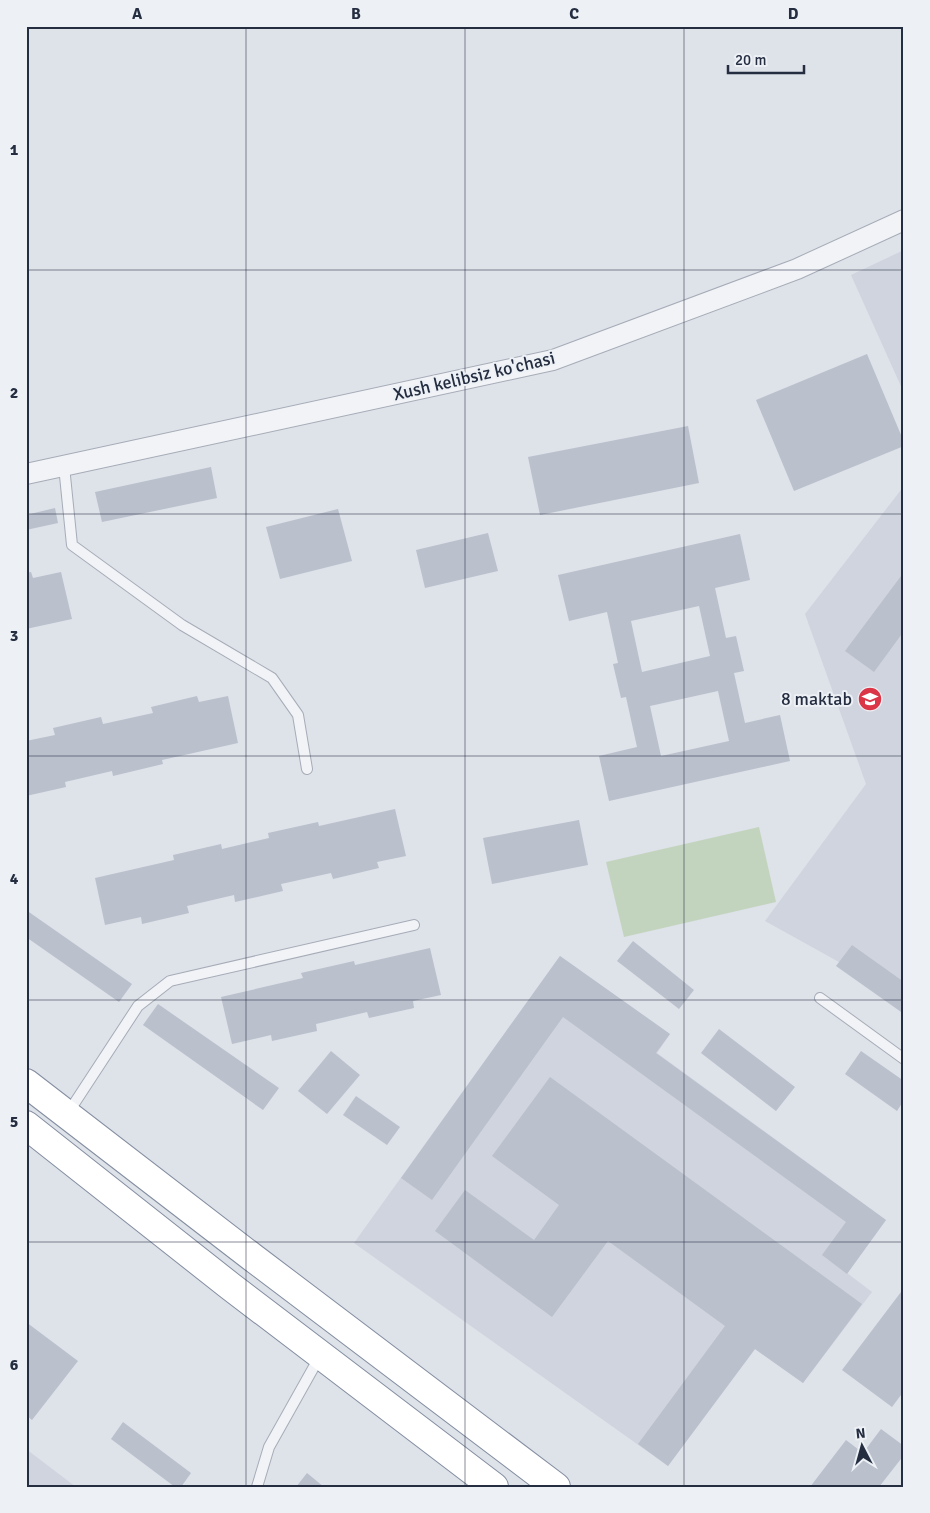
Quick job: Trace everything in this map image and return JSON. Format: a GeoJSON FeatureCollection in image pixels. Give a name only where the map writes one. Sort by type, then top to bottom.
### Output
{"type":"FeatureCollection","features":[{"type":"Feature","properties":{"kind":"highway"},"geometry":{"type":"LineString","coordinates":[[26,1083],[556,1487]]}},
{"type":"Feature","properties":{"kind":"highway"},"geometry":{"type":"LineString","coordinates":[[26,1125],[230,1286],[494,1487]]}},
{"type":"Feature","properties":{"kind":"street","name":"Xush kelibsiz ko'chasi"},"geometry":{"type":"LineString","coordinates":[[26,474],[553,360],[797,269],[904,220]]}},
{"type":"Feature","properties":{"kind":"lane"},"geometry":{"type":"LineString","coordinates":[[64,466],[72,545],[182,625],[272,678],[298,715],[307,769]]}},
{"type":"Feature","properties":{"kind":"lane"},"geometry":{"type":"LineString","coordinates":[[67,1115],[138,1006],[170,981],[414,925]]}},
{"type":"Feature","properties":{"kind":"lane"},"geometry":{"type":"LineString","coordinates":[[820,998],[904,1059]]}},
{"type":"Feature","properties":{"kind":"lane"},"geometry":{"type":"LineString","coordinates":[[257,1487],[269,1447],[321,1355]]}},
{"type":"Feature","properties":{"kind":"shaded area"},"geometry":{"type":"Polygon","coordinates":[[[904,250],[904,393],[851,275],[904,250]]]}},
{"type":"Feature","properties":{"kind":"shaded area","name":"8 maktab"},"geometry":{"type":"Polygon","coordinates":[[[904,486],[904,998],[765,921],[866,784],[805,614],[904,486]]]}},
{"type":"Feature","properties":{"kind":"shaded area"},"geometry":{"type":"Polygon","coordinates":[[[560,956],[670,1034],[657,1053],[886,1220],[847,1273],[872,1292],[803,1383],[755,1349],[668,1466],[354,1243],[560,956]]]}},
{"type":"Feature","properties":{"kind":"shaded area"},"geometry":{"type":"Polygon","coordinates":[[[26,1449],[76,1487],[26,1487],[26,1449]]]}},
{"type":"Feature","properties":{"kind":"green space"},"geometry":{"type":"Polygon","coordinates":[[[759,827],[776,902],[624,937],[606,862],[759,827]]]}},
{"type":"Feature","properties":{"kind":"building"},"geometry":{"type":"Polygon","coordinates":[[[867,354],[904,446],[794,491],[756,400],[867,354]]]}},
{"type":"Feature","properties":{"kind":"building"},"geometry":{"type":"Polygon","coordinates":[[[688,426],[699,483],[540,515],[528,457],[688,426]]]}},
{"type":"Feature","properties":{"kind":"building"},"geometry":{"type":"Polygon","coordinates":[[[211,467],[217,498],[102,522],[95,492],[211,467]]]}},
{"type":"Feature","properties":{"kind":"building"},"geometry":{"type":"Polygon","coordinates":[[[55,508],[58,523],[26,530],[26,515],[55,508]]]}},
{"type":"Feature","properties":{"kind":"building"},"geometry":{"type":"Polygon","coordinates":[[[338,509],[352,561],[280,579],[266,527],[338,509]]]}},
{"type":"Feature","properties":{"kind":"building"},"geometry":{"type":"Polygon","coordinates":[[[488,533],[498,571],[425,588],[416,550],[488,533]]]}},
{"type":"Feature","properties":{"kind":"building"},"geometry":{"type":"Polygon","coordinates":[[[740,534],[750,580],[715,588],[726,638],[736,636],[744,671],[734,673],[745,723],[780,715],[790,761],[609,801],[599,756],[637,747],[626,697],[621,698],[613,664],[618,663],[607,612],[569,621],[558,575],[740,534]],[[699,606],[631,621],[642,672],[710,656],[699,606]],[[718,691],[650,706],[661,756],[729,741],[718,691]]]}},
{"type":"Feature","properties":{"kind":"building"},"geometry":{"type":"Polygon","coordinates":[[[31,572],[33,578],[61,572],[72,619],[26,629],[26,573],[31,572]]]}},
{"type":"Feature","properties":{"kind":"building"},"geometry":{"type":"Polygon","coordinates":[[[904,572],[904,631],[874,672],[845,651],[904,572]]]}},
{"type":"Feature","properties":{"kind":"building"},"geometry":{"type":"Polygon","coordinates":[[[197,696],[199,702],[228,696],[238,743],[162,760],[163,764],[113,776],[112,771],[65,782],[66,787],[26,796],[26,741],[55,735],[53,728],[101,717],[103,724],[153,713],[151,707],[197,696]]]}},
{"type":"Feature","properties":{"kind":"building"},"geometry":{"type":"Polygon","coordinates":[[[395,809],[406,856],[377,862],[379,868],[333,879],[331,873],[281,884],[283,891],[235,902],[234,895],[187,906],[189,913],[142,924],[141,917],[105,925],[95,878],[174,860],[173,855],[221,844],[222,849],[269,838],[268,833],[318,822],[319,826],[395,809]]]}},
{"type":"Feature","properties":{"kind":"building"},"geometry":{"type":"Polygon","coordinates":[[[579,820],[588,865],[492,884],[483,838],[579,820]]]}},
{"type":"Feature","properties":{"kind":"building"},"geometry":{"type":"Polygon","coordinates":[[[26,910],[132,984],[119,1002],[26,937],[26,910]]]}},
{"type":"Feature","properties":{"kind":"building"},"geometry":{"type":"Polygon","coordinates":[[[633,941],[694,990],[679,1009],[617,961],[633,941]]]}},
{"type":"Feature","properties":{"kind":"building"},"geometry":{"type":"Polygon","coordinates":[[[852,945],[904,982],[904,1014],[836,966],[852,945]]]}},
{"type":"Feature","properties":{"kind":"building"},"geometry":{"type":"Polygon","coordinates":[[[430,948],[441,995],[413,1001],[414,1008],[369,1018],[367,1012],[316,1024],[317,1031],[272,1041],[271,1035],[232,1044],[221,997],[303,978],[301,973],[354,961],[355,965],[430,948]]]}},
{"type":"Feature","properties":{"kind":"building"},"geometry":{"type":"Polygon","coordinates":[[[560,956],[670,1034],[656,1053],[886,1220],[847,1274],[822,1255],[846,1222],[563,1017],[432,1200],[401,1178],[560,956]]]}},
{"type":"Feature","properties":{"kind":"building"},"geometry":{"type":"Polygon","coordinates":[[[158,1004],[279,1088],[263,1110],[143,1025],[158,1004]]]}},
{"type":"Feature","properties":{"kind":"building"},"geometry":{"type":"Polygon","coordinates":[[[719,1029],[795,1087],[776,1111],[701,1053],[719,1029]]]}},
{"type":"Feature","properties":{"kind":"building"},"geometry":{"type":"Polygon","coordinates":[[[331,1051],[360,1075],[327,1114],[298,1091],[331,1051]]]}},
{"type":"Feature","properties":{"kind":"building"},"geometry":{"type":"Polygon","coordinates":[[[861,1051],[904,1081],[904,1100],[897,1111],[845,1074],[861,1051]]]}},
{"type":"Feature","properties":{"kind":"building"},"geometry":{"type":"Polygon","coordinates":[[[550,1077],[862,1304],[803,1383],[755,1349],[668,1466],[638,1444],[725,1326],[608,1241],[552,1317],[435,1231],[465,1190],[534,1240],[559,1205],[492,1156],[550,1077]]]}},
{"type":"Feature","properties":{"kind":"building"},"geometry":{"type":"Polygon","coordinates":[[[356,1096],[400,1127],[387,1145],[343,1115],[356,1096]]]}},
{"type":"Feature","properties":{"kind":"building"},"geometry":{"type":"Polygon","coordinates":[[[901,1292],[904,1294],[904,1391],[892,1407],[842,1370],[901,1292]]]}},
{"type":"Feature","properties":{"kind":"building"},"geometry":{"type":"Polygon","coordinates":[[[26,1322],[78,1361],[32,1420],[26,1415],[26,1322]]]}},
{"type":"Feature","properties":{"kind":"building"},"geometry":{"type":"Polygon","coordinates":[[[123,1422],[191,1473],[181,1487],[175,1487],[111,1439],[123,1422]]]}},
{"type":"Feature","properties":{"kind":"building"},"geometry":{"type":"Polygon","coordinates":[[[881,1429],[904,1446],[904,1455],[879,1487],[810,1487],[846,1440],[863,1453],[881,1429]]]}},
{"type":"Feature","properties":{"kind":"building"},"geometry":{"type":"Polygon","coordinates":[[[307,1473],[324,1487],[296,1487],[307,1473]]]}},
{"type":"Feature","properties":{"kind":"place","name":"8 maktab"},"geometry":{"type":"Point","coordinates":[870,699]}}]}
